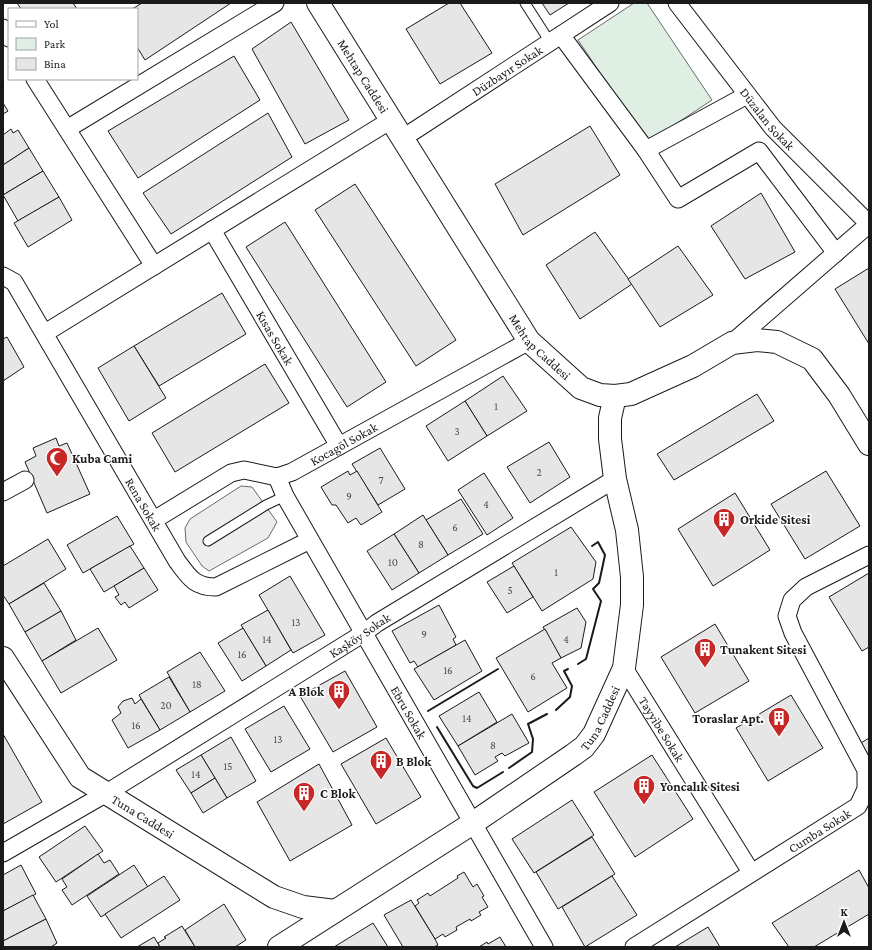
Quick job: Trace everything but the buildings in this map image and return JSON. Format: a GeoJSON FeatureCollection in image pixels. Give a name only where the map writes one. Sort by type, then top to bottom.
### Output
{"type":"FeatureCollection","features":[{"type":"Feature","properties":{"kind":"street"},"geometry":{"type":"LineString","coordinates":[[67,129],[275,3]]}},
{"type":"Feature","properties":{"kind":"street","name":"Mehtap Caddesi"},"geometry":{"type":"LineString","coordinates":[[318,3],[529,341],[581,388],[600,395],[615,396],[631,394],[693,366],[732,343],[757,340],[777,342],[812,359],[838,395],[869,444]]}},
{"type":"Feature","properties":{"kind":"street","name":"Düzbayır Sokak"},"geometry":{"type":"LineString","coordinates":[[402,138],[610,3]]}},
{"type":"Feature","properties":{"kind":"street","name":"Düzalan Sokak"},"geometry":{"type":"LineString","coordinates":[[677,3],[773,128],[869,224]]}},
{"type":"Feature","properties":{"kind":"street"},"geometry":{"type":"LineString","coordinates":[[556,38],[646,150],[678,199],[759,151],[836,253]]}},
{"type":"Feature","properties":{"kind":"street"},"geometry":{"type":"LineString","coordinates":[[36,80],[154,266]]}},
{"type":"Feature","properties":{"kind":"street"},"geometry":{"type":"LineString","coordinates":[[646,150],[748,95]]}},
{"type":"Feature","properties":{"kind":"street"},"geometry":{"type":"LineString","coordinates":[[45,333],[391,120]]}},
{"type":"Feature","properties":{"kind":"street"},"geometry":{"type":"LineString","coordinates":[[732,343],[869,224]]}},
{"type":"Feature","properties":{"kind":"street","name":"Kısas Sokak"},"geometry":{"type":"LineString","coordinates":[[212,230],[338,446]]}},
{"type":"Feature","properties":{"kind":"street","name":"Rena Sokak"},"geometry":{"type":"LineString","coordinates":[[4,276],[14,282],[45,333],[154,520],[176,561],[197,584],[216,586],[310,540]]}},
{"type":"Feature","properties":{"kind":"street","name":"Kocagöl Sokak"},"geometry":{"type":"LineString","coordinates":[[277,477],[292,472],[529,341]]}},
{"type":"Feature","properties":{"kind":"street","name":"Tuna Caddesi"},"geometry":{"type":"LineString","coordinates":[[279,947],[473,823],[584,747],[594,734],[624,668],[632,605],[632,577],[627,530],[615,479],[610,439],[610,418],[615,396]]}},
{"type":"Feature","properties":{"kind":"street"},"geometry":{"type":"LineString","coordinates":[[154,520],[203,488],[231,473],[244,470],[277,477]]}},
{"type":"Feature","properties":{"kind":"street","name":"Ebru Sokak"},"geometry":{"type":"LineString","coordinates":[[277,477],[285,496],[544,947]]}},
{"type":"Feature","properties":{"kind":"street","name":"Kaşköy Sokak"},"geometry":{"type":"LineString","coordinates":[[3,852],[105,794],[364,633],[377,623],[615,479]]}},
{"type":"Feature","properties":{"kind":"street"},"geometry":{"type":"LineString","coordinates":[[3,492],[24,480]]}},
{"type":"Feature","properties":{"kind":"street","name":"Cumba Sokak"},"geometry":{"type":"LineString","coordinates":[[634,947],[858,806],[866,789],[866,770],[793,633],[787,616],[792,600],[806,588],[869,555]]}},
{"type":"Feature","properties":{"kind":"street","name":"Tuna Caddesi"},"geometry":{"type":"LineString","coordinates":[[3,658],[80,777],[105,794],[274,897],[303,907],[335,910]]}},
{"type":"Feature","properties":{"kind":"street","name":"Tayyibe Sokak"},"geometry":{"type":"LineString","coordinates":[[624,668],[751,872]]}},
{"type":"Feature","properties":{"kind":"lane"},"geometry":{"type":"LineString","coordinates":[[525,3],[556,38]]}},
{"type":"Feature","properties":{"kind":"lane"},"geometry":{"type":"LineString","coordinates":[[208,541],[266,505],[285,496]]}},
{"type":"Feature","properties":{"kind":"green space"},"geometry":{"type":"Polygon","coordinates":[[[634,3],[647,3],[712,100],[647,143],[578,40],[634,3]]]}},
{"type":"Feature","properties":{"kind":"shaded area"},"geometry":{"type":"Polygon","coordinates":[[[241,486],[252,487],[277,522],[268,538],[209,571],[202,566],[186,542],[185,528],[190,519],[241,486]]]}},
{"type":"Feature","properties":{"kind":"wall"},"geometry":{"type":"LineString","coordinates":[[578,664],[586,659],[601,601],[593,589],[599,583],[605,555],[598,542],[592,546]]}},
{"type":"Feature","properties":{"kind":"wall"},"geometry":{"type":"LineString","coordinates":[[428,711],[498,669]]}},
{"type":"Feature","properties":{"kind":"wall"},"geometry":{"type":"LineString","coordinates":[[556,710],[570,697],[572,686],[564,671],[568,669]]}},
{"type":"Feature","properties":{"kind":"wall"},"geometry":{"type":"LineString","coordinates":[[509,768],[532,752],[533,739],[528,724],[547,714]]}},
{"type":"Feature","properties":{"kind":"wall"},"geometry":{"type":"LineString","coordinates":[[437,727],[473,786],[477,788],[503,772]]}},
{"type":"Feature","properties":{"kind":"place","name":"Kuba Cami"},"geometry":{"type":"Point","coordinates":[57,478]}},
{"type":"Feature","properties":{"kind":"place","name":"Orkide Sitesi"},"geometry":{"type":"Point","coordinates":[724,538]}},
{"type":"Feature","properties":{"kind":"place","name":"Tunakent Sitesi"},"geometry":{"type":"Point","coordinates":[705,668]}},
{"type":"Feature","properties":{"kind":"place","name":"A Blok"},"geometry":{"type":"Point","coordinates":[339,710]}},
{"type":"Feature","properties":{"kind":"place","name":"Toraslar Apt."},"geometry":{"type":"Point","coordinates":[779,738]}},
{"type":"Feature","properties":{"kind":"place","name":"B Blok"},"geometry":{"type":"Point","coordinates":[381,780]}},
{"type":"Feature","properties":{"kind":"place","name":"Yoncalık Sitesi"},"geometry":{"type":"Point","coordinates":[644,806]}},
{"type":"Feature","properties":{"kind":"place","name":"C Blok"},"geometry":{"type":"Point","coordinates":[304,812]}}]}
